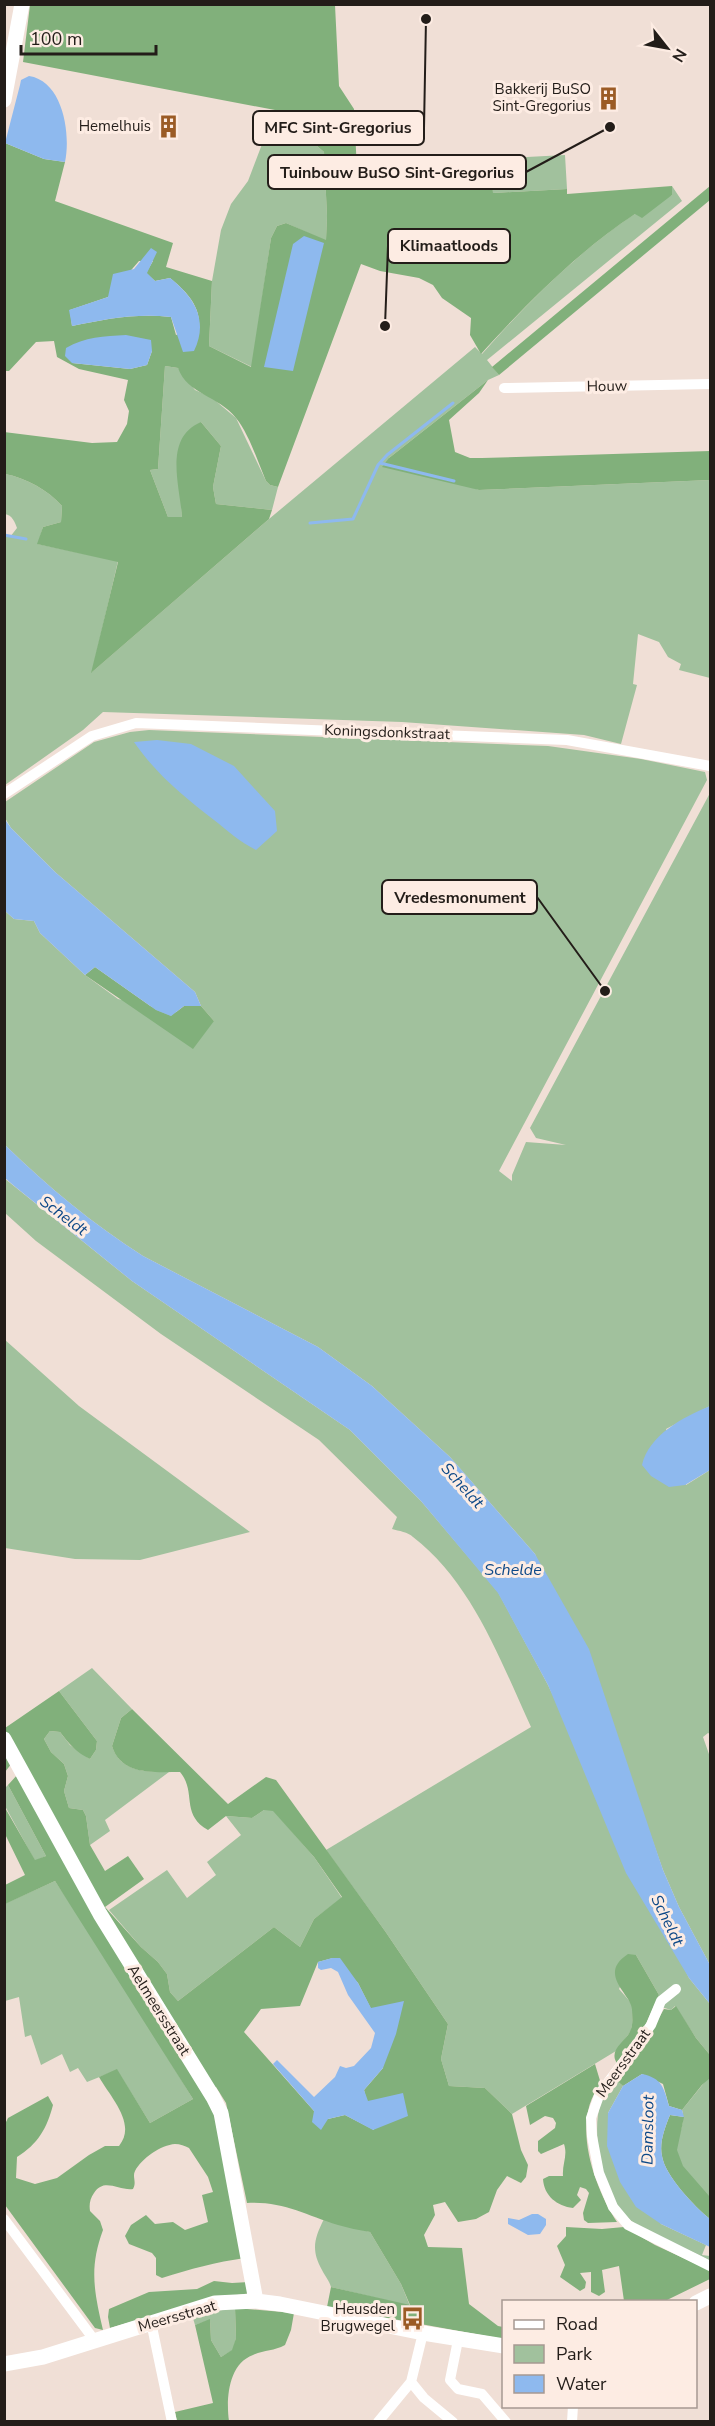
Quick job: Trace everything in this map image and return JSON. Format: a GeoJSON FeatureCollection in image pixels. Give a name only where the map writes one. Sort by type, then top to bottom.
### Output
{"type":"FeatureCollection","features":[{"type":"Feature","properties":{"kind":"main road"},"geometry":{"type":"LineString","coordinates":[[4,100],[22,4]]}},
{"type":"Feature","properties":{"kind":"main road","name":"Aelmeersstraat"},"geometry":{"type":"LineString","coordinates":[[4,1739],[100,1914],[213,2097],[220,2113],[256,2301]]}},
{"type":"Feature","properties":{"kind":"main road"},"geometry":{"type":"LineString","coordinates":[[697,2303],[711,2296]]}},
{"type":"Feature","properties":{"kind":"main road","name":"Meersstraat"},"geometry":{"type":"LineString","coordinates":[[4,2364],[42,2357],[214,2304],[256,2301],[423,2334],[502,2346]]}},
{"type":"Feature","properties":{"kind":"street","name":"Houw"},"geometry":{"type":"LineString","coordinates":[[504,388],[711,384]]}},
{"type":"Feature","properties":{"kind":"street","name":"Koningsdonkstraat"},"geometry":{"type":"LineString","coordinates":[[4,794],[98,733],[127,724],[155,722],[567,740],[711,766]]}},
{"type":"Feature","properties":{"kind":"street","name":"Meersstraat"},"geometry":{"type":"LineString","coordinates":[[676,1989],[662,2001],[651,2025],[600,2093],[591,2118],[592,2136],[599,2173],[613,2207],[628,2224],[711,2266]]}},
{"type":"Feature","properties":{"kind":"street"},"geometry":{"type":"LineString","coordinates":[[4,2218],[95,2341]]}},
{"type":"Feature","properties":{"kind":"street"},"geometry":{"type":"LineString","coordinates":[[151,2322],[172,2421]]}},
{"type":"Feature","properties":{"kind":"street"},"geometry":{"type":"LineString","coordinates":[[378,2421],[411,2382],[423,2334]]}},
{"type":"Feature","properties":{"kind":"street"},"geometry":{"type":"LineString","coordinates":[[458,2340],[450,2380],[458,2389],[482,2394],[506,2421]]}},
{"type":"Feature","properties":{"kind":"street"},"geometry":{"type":"LineString","coordinates":[[411,2382],[439,2412],[453,2421]]}},
{"type":"Feature","properties":{"kind":"green space"},"geometry":{"type":"Polygon","coordinates":[[[30,5],[335,5],[339,86],[354,109],[357,171],[430,166],[430,170],[442,169],[443,182],[478,182],[479,164],[491,164],[493,193],[567,189],[567,194],[672,186],[672,195],[642,218],[635,214],[594,244],[535,298],[481,354],[470,335],[471,318],[442,298],[433,285],[419,278],[380,271],[361,264],[278,487],[266,481],[249,440],[236,418],[221,405],[188,384],[178,368],[165,366],[158,469],[150,470],[168,517],[182,517],[176,464],[178,451],[189,429],[201,422],[221,446],[213,487],[216,504],[272,510],[269,519],[91,673],[118,562],[37,544],[43,527],[61,522],[62,506],[36,485],[5,474],[4,432],[92,443],[117,442],[127,424],[129,411],[124,400],[128,380],[79,369],[57,357],[54,341],[36,342],[9,371],[5,371],[5,143],[44,159],[65,162],[55,201],[173,243],[166,267],[212,281],[209,346],[251,367],[271,238],[277,226],[286,223],[326,240],[324,152],[275,110],[23,62],[30,5]],[[139,261],[108,297],[70,310],[72,326],[109,319],[146,316],[171,317],[176,335],[199,327],[195,305],[186,293],[170,278],[155,281],[146,273],[153,261],[139,261]],[[152,351],[72,363],[130,369],[147,365],[152,351]]]}},
{"type":"Feature","properties":{"kind":"green space"},"geometry":{"type":"Polygon","coordinates":[[[275,110],[324,152],[326,241],[286,223],[277,226],[271,238],[252,367],[209,346],[212,281],[221,230],[231,204],[248,181],[275,110]]]}},
{"type":"Feature","properties":{"kind":"green space"},"geometry":{"type":"Polygon","coordinates":[[[565,155],[567,189],[493,193],[491,159],[565,155]]]}},
{"type":"Feature","properties":{"kind":"green space"},"geometry":{"type":"Polygon","coordinates":[[[672,186],[682,201],[487,360],[499,375],[488,380],[389,458],[479,490],[710,480],[710,678],[679,670],[681,664],[668,657],[659,642],[638,634],[633,684],[637,685],[621,744],[584,735],[402,722],[103,712],[83,730],[5,785],[4,535],[10,537],[17,528],[11,517],[5,514],[5,474],[21,478],[36,486],[62,506],[61,522],[43,527],[38,544],[118,561],[92,672],[269,519],[475,347],[482,354],[531,301],[585,251],[629,218],[672,195],[672,186]]]}},
{"type":"Feature","properties":{"kind":"green space"},"geometry":{"type":"Polygon","coordinates":[[[710,186],[710,200],[499,375],[492,367],[710,186]]]}},
{"type":"Feature","properties":{"kind":"green space"},"geometry":{"type":"Polygon","coordinates":[[[165,366],[178,368],[195,390],[211,397],[236,418],[266,481],[278,487],[272,510],[216,504],[213,487],[221,446],[201,422],[181,494],[182,518],[168,517],[150,470],[158,469],[165,366]]]}},
{"type":"Feature","properties":{"kind":"green space"},"geometry":{"type":"Polygon","coordinates":[[[488,380],[479,393],[449,420],[455,452],[470,458],[482,458],[710,451],[710,480],[479,490],[382,467],[389,458],[488,380]]]}},
{"type":"Feature","properties":{"kind":"green space"},"geometry":{"type":"Polygon","coordinates":[[[149,730],[548,746],[641,759],[705,772],[707,780],[499,1171],[512,1181],[512,1175],[526,1142],[566,1145],[536,1138],[530,1128],[710,793],[710,1406],[666,1429],[686,1485],[710,1470],[710,1734],[703,1737],[710,1757],[710,1965],[679,1907],[663,1870],[642,1811],[535,1554],[450,1457],[372,1386],[318,1347],[143,1256],[71,1204],[5,1145],[5,911],[14,919],[34,921],[40,933],[85,975],[118,999],[214,1021],[201,1006],[195,992],[55,872],[11,828],[5,818],[5,802],[94,742],[130,732],[149,730]]]}},
{"type":"Feature","properties":{"kind":"green space"},"geometry":{"type":"Polygon","coordinates":[[[95,967],[156,1010],[171,1016],[184,1006],[201,1006],[214,1021],[193,1049],[85,975],[95,967]]]}},
{"type":"Feature","properties":{"kind":"green space"},"geometry":{"type":"Polygon","coordinates":[[[4,1178],[132,1281],[350,1430],[421,1501],[498,1592],[548,1685],[689,1978],[710,2004],[710,2055],[675,2006],[671,2010],[655,2005],[659,1995],[636,1955],[619,1989],[632,2004],[631,2031],[616,2051],[512,2114],[485,2088],[449,2086],[441,2059],[448,2024],[385,1931],[326,1850],[531,1727],[496,1650],[468,1600],[434,1555],[411,1535],[392,1529],[397,1517],[319,1440],[161,1334],[36,1241],[5,1213],[4,1178]]]}},
{"type":"Feature","properties":{"kind":"green space"},"geometry":{"type":"Polygon","coordinates":[[[4,1339],[79,1406],[250,1532],[140,1560],[75,1559],[5,1548],[4,1339]]]}},
{"type":"Feature","properties":{"kind":"green space"},"geometry":{"type":"Polygon","coordinates":[[[92,1668],[132,1709],[121,1718],[112,1746],[116,1755],[127,1766],[135,1769],[169,1772],[105,1820],[110,1831],[90,1845],[83,1810],[69,1808],[64,1791],[68,1776],[64,1764],[51,1752],[44,1739],[50,1731],[60,1732],[70,1745],[90,1759],[96,1750],[97,1741],[59,1691],[92,1668]]]}},
{"type":"Feature","properties":{"kind":"green space"},"geometry":{"type":"Polygon","coordinates":[[[59,1691],[97,1741],[96,1750],[90,1759],[74,1748],[60,1732],[50,1731],[44,1739],[51,1752],[64,1764],[68,1776],[64,1791],[69,1808],[83,1810],[90,1845],[105,1871],[128,1856],[144,1879],[105,1907],[141,1947],[158,1962],[167,1974],[170,1992],[178,2001],[274,1927],[300,1947],[314,1919],[342,1897],[314,1857],[273,1811],[264,1810],[252,1818],[226,1816],[208,1830],[194,1817],[188,1787],[180,1772],[150,1772],[123,1763],[116,1756],[112,1746],[121,1718],[132,1709],[228,1804],[266,1777],[276,1780],[385,1931],[448,2024],[441,2059],[449,2086],[485,2088],[512,2114],[521,2150],[528,2165],[526,2177],[521,2183],[507,2176],[497,2190],[489,2212],[476,2219],[458,2222],[445,2202],[433,2205],[435,2215],[424,2235],[428,2247],[462,2248],[469,2304],[502,2327],[502,2339],[327,2307],[331,2287],[410,2305],[401,2284],[370,2232],[338,2225],[283,2206],[247,2203],[226,2103],[216,2087],[206,2092],[221,2129],[245,2258],[203,2266],[162,2278],[156,2275],[156,2258],[152,2253],[129,2244],[125,2236],[131,2225],[146,2215],[155,2224],[173,2222],[185,2230],[208,2222],[202,2195],[213,2192],[208,2177],[189,2148],[175,2144],[164,2147],[147,2157],[138,2166],[134,2173],[133,2189],[102,2186],[91,2199],[90,2211],[100,2221],[103,2230],[96,2256],[94,2280],[103,2330],[95,2328],[5,2205],[5,2124],[8,2118],[48,2096],[53,2105],[41,2135],[31,2147],[17,2157],[16,2178],[35,2184],[57,2178],[105,2146],[119,2146],[124,2138],[124,2120],[99,2077],[117,2069],[150,2123],[193,2099],[55,1881],[5,1904],[5,1885],[25,1875],[5,1834],[4,1806],[35,1860],[46,1856],[8,1785],[18,1774],[12,1763],[5,1772],[5,1728],[59,1691]],[[333,1958],[318,1962],[300,2006],[261,2009],[244,2032],[314,2111],[328,2119],[345,2115],[374,2130],[364,2090],[383,2068],[371,2009],[358,1983],[333,1958]]]}},
{"type":"Feature","properties":{"kind":"green space"},"geometry":{"type":"Polygon","coordinates":[[[8,1785],[46,1856],[35,1861],[5,1806],[4,1789],[8,1785]]]}},
{"type":"Feature","properties":{"kind":"green space"},"geometry":{"type":"Polygon","coordinates":[[[264,1810],[273,1810],[314,1857],[342,1898],[314,1919],[300,1947],[274,1927],[178,2001],[170,1992],[167,1974],[158,1962],[141,1947],[109,1910],[167,1870],[187,1898],[216,1875],[207,1862],[241,1835],[226,1816],[252,1818],[264,1810]]]}},
{"type":"Feature","properties":{"kind":"green space"},"geometry":{"type":"Polygon","coordinates":[[[55,1881],[104,1954],[193,2099],[150,2123],[117,2070],[87,2082],[78,2068],[70,2072],[62,2054],[41,2065],[31,2035],[25,2037],[19,1997],[5,2001],[4,1904],[55,1881]]]}},
{"type":"Feature","properties":{"kind":"green space"},"geometry":{"type":"Polygon","coordinates":[[[628,1954],[636,1955],[659,1995],[644,2028],[618,2065],[615,2059],[616,2050],[632,2027],[632,2010],[631,2004],[615,1977],[615,1970],[619,1962],[628,1954]]]}},
{"type":"Feature","properties":{"kind":"green space"},"geometry":{"type":"Polygon","coordinates":[[[676,2006],[696,2038],[710,2055],[710,2078],[682,2110],[669,2106],[663,2084],[642,2074],[623,2086],[616,2080],[664,2009],[671,2010],[676,2006]]]}},
{"type":"Feature","properties":{"kind":"green space"},"geometry":{"type":"Polygon","coordinates":[[[595,2064],[601,2084],[592,2099],[587,2116],[586,2134],[600,2191],[617,2222],[588,2223],[584,2220],[583,2213],[589,2193],[586,2189],[580,2187],[577,2195],[581,2200],[573,2208],[552,2199],[543,2179],[549,2176],[563,2176],[564,2144],[541,2154],[538,2151],[538,2141],[555,2128],[556,2123],[553,2118],[545,2116],[530,2125],[526,2106],[595,2064]]]}},
{"type":"Feature","properties":{"kind":"green space"},"geometry":{"type":"Polygon","coordinates":[[[710,2078],[710,2197],[683,2168],[677,2154],[682,2110],[710,2078]]]}},
{"type":"Feature","properties":{"kind":"green space"},"geometry":{"type":"Polygon","coordinates":[[[616,2080],[623,2086],[608,2113],[661,2224],[706,2245],[702,2255],[710,2256],[710,2261],[638,2226],[620,2209],[612,2196],[601,2164],[597,2131],[601,2102],[616,2080]]]}},
{"type":"Feature","properties":{"kind":"green space"},"geometry":{"type":"Polygon","coordinates":[[[670,2115],[684,2117],[677,2150],[683,2166],[710,2197],[710,2219],[682,2190],[664,2164],[661,2151],[662,2140],[670,2115]]]}},
{"type":"Feature","properties":{"kind":"green space"},"geometry":{"type":"Polygon","coordinates":[[[324,2219],[370,2232],[401,2284],[410,2306],[331,2287],[315,2250],[316,2239],[324,2219]]]}},
{"type":"Feature","properties":{"kind":"green space"},"geometry":{"type":"Polygon","coordinates":[[[566,2227],[602,2229],[624,2227],[655,2245],[709,2270],[710,2279],[667,2300],[624,2300],[619,2266],[602,2270],[605,2292],[599,2296],[591,2292],[591,2272],[580,2273],[586,2282],[585,2288],[580,2291],[560,2277],[565,2265],[557,2246],[566,2236],[566,2227]]]}},
{"type":"Feature","properties":{"kind":"green space"},"geometry":{"type":"Polygon","coordinates":[[[214,2281],[249,2282],[251,2293],[209,2299],[110,2328],[109,2309],[149,2292],[197,2289],[214,2281]]]}},
{"type":"Feature","properties":{"kind":"green space"},"geometry":{"type":"Polygon","coordinates":[[[235,2308],[236,2338],[233,2350],[221,2357],[211,2340],[210,2320],[195,2325],[192,2315],[235,2308]]]}},
{"type":"Feature","properties":{"kind":"green space"},"geometry":{"type":"Polygon","coordinates":[[[235,2308],[294,2313],[285,2345],[253,2355],[238,2366],[230,2384],[229,2421],[177,2421],[175,2412],[213,2403],[195,2325],[210,2319],[211,2340],[221,2357],[232,2350],[236,2338],[235,2308]]]}},
{"type":"Feature","properties":{"kind":"water"},"geometry":{"type":"Polygon","coordinates":[[[29,76],[41,80],[57,98],[62,110],[67,137],[65,162],[44,159],[5,143],[21,80],[29,76]]]}},
{"type":"Feature","properties":{"kind":"water"},"geometry":{"type":"Polygon","coordinates":[[[304,236],[324,243],[293,371],[264,367],[293,244],[304,236]]]}},
{"type":"Feature","properties":{"kind":"water"},"geometry":{"type":"Polygon","coordinates":[[[151,248],[157,252],[147,273],[155,281],[170,278],[186,293],[197,310],[200,329],[194,351],[183,352],[171,317],[133,316],[72,326],[69,310],[108,297],[113,274],[134,269],[151,248]]]}},
{"type":"Feature","properties":{"kind":"water"},"geometry":{"type":"Polygon","coordinates":[[[126,335],[151,340],[152,351],[147,365],[130,369],[72,363],[65,356],[66,348],[80,341],[126,335]]]}},
{"type":"Feature","properties":{"kind":"water"},"geometry":{"type":"Polygon","coordinates":[[[157,740],[191,744],[234,766],[275,811],[277,831],[256,850],[234,836],[171,784],[134,742],[157,740]]]}},
{"type":"Feature","properties":{"kind":"water"},"geometry":{"type":"Polygon","coordinates":[[[4,818],[55,872],[195,992],[201,1006],[184,1006],[171,1016],[156,1010],[95,967],[85,975],[40,933],[34,921],[14,919],[5,911],[4,818]]]}},
{"type":"Feature","properties":{"kind":"water","name":"Schelde"},"geometry":{"type":"Polygon","coordinates":[[[5,1145],[71,1204],[143,1256],[318,1347],[372,1386],[450,1457],[535,1554],[589,1649],[663,1870],[679,1907],[710,1965],[710,2004],[689,1978],[626,1873],[548,1685],[498,1593],[421,1501],[350,1430],[132,1281],[5,1178],[5,1145]]]}},
{"type":"Feature","properties":{"kind":"water"},"geometry":{"type":"Polygon","coordinates":[[[710,1406],[710,1470],[685,1485],[669,1487],[651,1476],[642,1465],[646,1454],[659,1436],[678,1422],[710,1406]]]}},
{"type":"Feature","properties":{"kind":"water"},"geometry":{"type":"Polygon","coordinates":[[[340,1958],[358,1983],[371,2008],[404,2001],[396,2034],[383,2068],[364,2090],[368,2101],[403,2093],[408,2116],[373,2130],[345,2115],[328,2119],[321,2130],[312,2122],[314,2111],[273,2064],[277,2060],[314,2097],[335,2077],[340,2066],[346,2068],[354,2066],[371,2048],[375,2033],[348,1995],[338,1972],[331,1968],[321,1970],[318,1968],[318,1962],[340,1958]]]}},
{"type":"Feature","properties":{"kind":"water","name":"Damsloot"},"geometry":{"type":"Polygon","coordinates":[[[642,2074],[658,2081],[669,2106],[682,2110],[684,2117],[670,2115],[662,2140],[662,2156],[675,2182],[710,2219],[710,2247],[661,2224],[636,2207],[620,2182],[607,2146],[608,2113],[623,2086],[642,2074]]]}},
{"type":"Feature","properties":{"kind":"water"},"geometry":{"type":"Polygon","coordinates":[[[532,2214],[538,2214],[546,2219],[546,2225],[540,2234],[528,2235],[508,2224],[508,2218],[519,2220],[532,2214]]]}},
{"type":"Feature","properties":{"kind":"waterway"},"geometry":{"type":"LineString","coordinates":[[310,523],[353,519],[378,465],[387,455],[453,403]]}},
{"type":"Feature","properties":{"kind":"waterway"},"geometry":{"type":"LineString","coordinates":[[380,463],[454,481]]}},
{"type":"Feature","properties":{"kind":"waterway"},"geometry":{"type":"LineString","coordinates":[[4,535],[26,539]]}},
{"type":"Feature","properties":{"kind":"place","name":"MFC Sint-Gregorius"},"geometry":{"type":"Point","coordinates":[426,19]}},
{"type":"Feature","properties":{"kind":"place","name":"Bakkerij BuSO Sint-Gregorius"},"geometry":{"type":"Point","coordinates":[609,98]}},
{"type":"Feature","properties":{"kind":"place","name":"Hemelhuis"},"geometry":{"type":"Point","coordinates":[169,126]}},
{"type":"Feature","properties":{"kind":"place","name":"Tuinbouw BuSO Sint-Gregorius"},"geometry":{"type":"Point","coordinates":[610,127]}},
{"type":"Feature","properties":{"kind":"place","name":"Klimaatloods"},"geometry":{"type":"Point","coordinates":[385,326]}},
{"type":"Feature","properties":{"kind":"place","name":"Vredesmonument"},"geometry":{"type":"Point","coordinates":[605,991]}},
{"type":"Feature","properties":{"kind":"place","name":"Heusden Brugwegel"},"geometry":{"type":"Point","coordinates":[413,2318]}},
{"type":"Feature","properties":{"kind":"water label","name":"Scheldt"},"geometry":{"type":"Point","coordinates":[64,1215]}},
{"type":"Feature","properties":{"kind":"water label","name":"Scheldt"},"geometry":{"type":"Point","coordinates":[463,1485]}},
{"type":"Feature","properties":{"kind":"water label","name":"Scheldt"},"geometry":{"type":"Point","coordinates":[668,1920]}}]}
